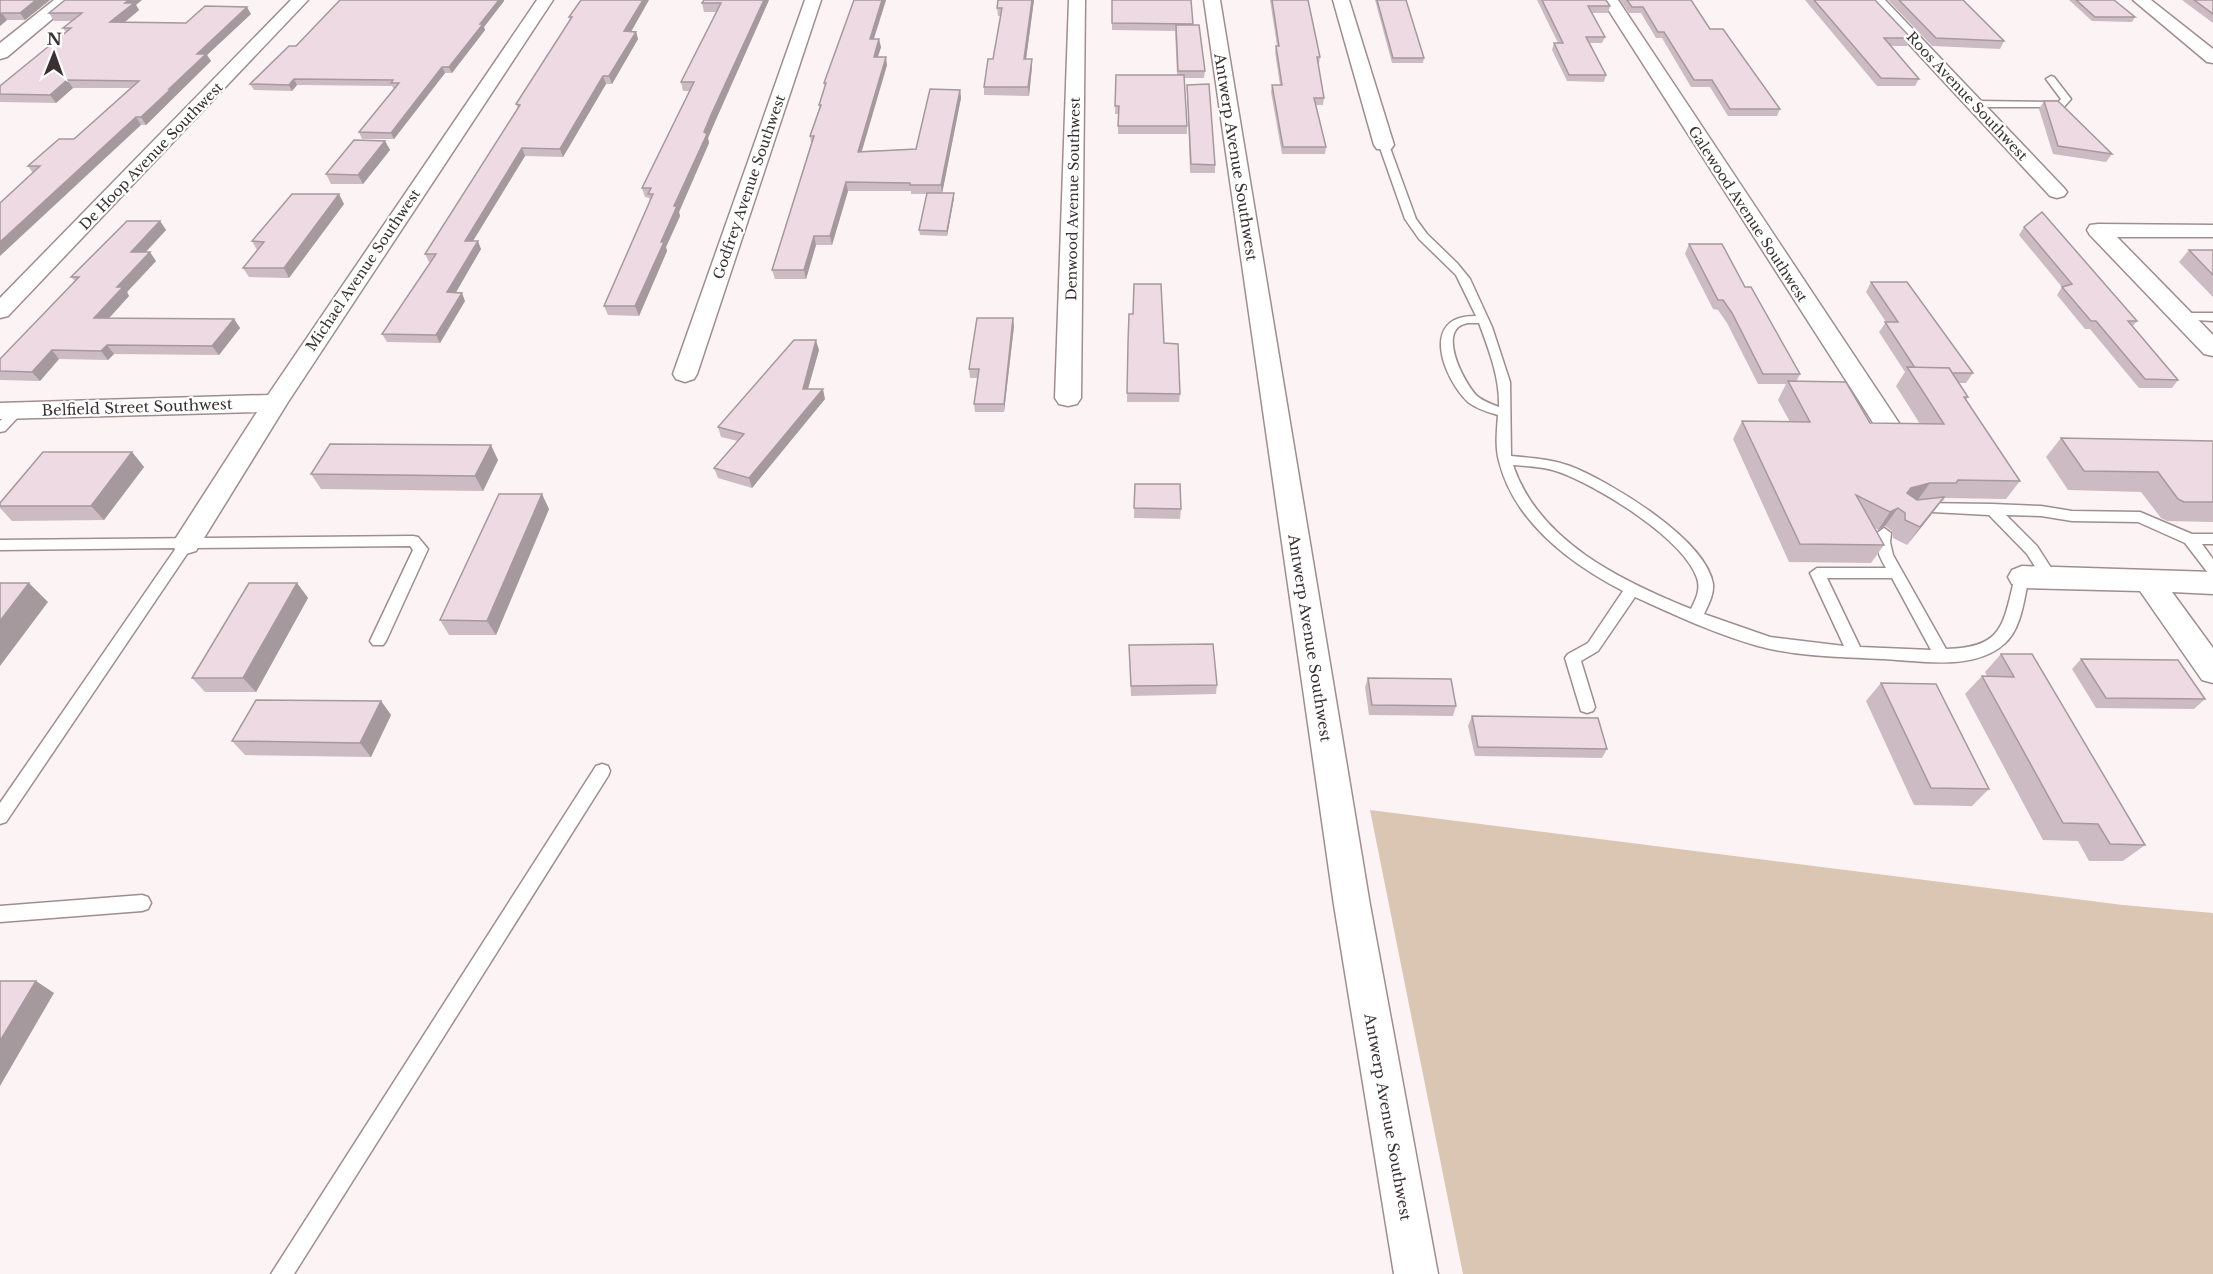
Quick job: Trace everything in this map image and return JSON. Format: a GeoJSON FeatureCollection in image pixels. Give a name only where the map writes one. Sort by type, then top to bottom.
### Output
{"type":"FeatureCollection","features":[{"type":"Feature","properties":{"kind":"street"},"geometry":{"type":"LineString","coordinates":[[0,53],[66,0]]}},
{"type":"Feature","properties":{"kind":"street","name":"De Hoop Avenue Southwest"},"geometry":{"type":"LineString","coordinates":[[0,311],[300,0]]}},
{"type":"Feature","properties":{"kind":"street","name":"Michael Avenue Southwest"},"geometry":{"type":"LineString","coordinates":[[186,544],[275,403],[544,0]]}},
{"type":"Feature","properties":{"kind":"street","name":"Godfrey Avenue Southwest"},"geometry":{"type":"LineString","coordinates":[[685,374],[813,0]]}},
{"type":"Feature","properties":{"kind":"street","name":"Denwood Avenue Southwest"},"geometry":{"type":"LineString","coordinates":[[1068,398],[1077,0]]}},
{"type":"Feature","properties":{"kind":"street","name":"Antwerp Avenue Southwest"},"geometry":{"type":"LineString","coordinates":[[1212,0],[1352,905],[1416,1274]]}},
{"type":"Feature","properties":{"kind":"street"},"geometry":{"type":"LineString","coordinates":[[1341,0],[1384,145]]}},
{"type":"Feature","properties":{"kind":"street","name":"Galewood Avenue Southwest"},"geometry":{"type":"LineString","coordinates":[[1610,0],[1888,426]]}},
{"type":"Feature","properties":{"kind":"street","name":"Roos Avenue Southwest"},"geometry":{"type":"LineString","coordinates":[[1876,0],[2057,192]]}},
{"type":"Feature","properties":{"kind":"street"},"geometry":{"type":"LineString","coordinates":[[2141,0],[2213,58]]}},
{"type":"Feature","properties":{"kind":"street"},"geometry":{"type":"LineString","coordinates":[[2213,231],[2098,230],[2213,349]]}},
{"type":"Feature","properties":{"kind":"street","name":"Belfield Street Southwest"},"geometry":{"type":"LineString","coordinates":[[6,417],[275,403]]}},
{"type":"Feature","properties":{"kind":"street"},"geometry":{"type":"LineString","coordinates":[[2036,577],[2213,583]]}},
{"type":"Feature","properties":{"kind":"street"},"geometry":{"type":"LineString","coordinates":[[2148,581],[2213,671]]}},
{"type":"Feature","properties":{"kind":"lane"},"geometry":{"type":"LineString","coordinates":[[1976,104],[2061,105],[2066,99],[2051,79]]}},
{"type":"Feature","properties":{"kind":"lane"},"geometry":{"type":"LineString","coordinates":[[1384,145],[1411,221],[1429,243],[1461,273],[1471,289],[1502,374],[1505,392],[1502,431],[1505,460],[1521,496],[1541,525],[1576,555],[1632,590],[1695,617],[1768,643],[1800,649],[1855,653],[1978,652],[1987,649],[2005,634],[2036,577],[2032,550],[1992,509]]}},
{"type":"Feature","properties":{"kind":"lane"},"geometry":{"type":"LineString","coordinates":[[2182,317],[2213,317]]}},
{"type":"Feature","properties":{"kind":"lane"},"geometry":{"type":"LineString","coordinates":[[1482,320],[1460,321],[1455,324],[1449,335],[1448,354],[1455,374],[1474,399],[1493,410],[1504,412]]}},
{"type":"Feature","properties":{"kind":"lane"},"geometry":{"type":"LineString","coordinates":[[1505,460],[1548,464],[1582,476],[1666,531],[1688,551],[1704,578],[1706,589],[1695,617]]}},
{"type":"Feature","properties":{"kind":"lane"},"geometry":{"type":"LineString","coordinates":[[1904,511],[1917,508],[1992,509],[2047,512],[2072,516],[2140,517],[2190,539],[2213,539]]}},
{"type":"Feature","properties":{"kind":"lane"},"geometry":{"type":"LineString","coordinates":[[1884,533],[1883,542],[1886,555],[1941,654]]}},
{"type":"Feature","properties":{"kind":"lane"},"geometry":{"type":"LineString","coordinates":[[2190,539],[2213,569]]}},
{"type":"Feature","properties":{"kind":"lane"},"geometry":{"type":"LineString","coordinates":[[0,545],[413,541],[421,549],[378,641]]}},
{"type":"Feature","properties":{"kind":"lane"},"geometry":{"type":"LineString","coordinates":[[0,817],[186,544]]}},
{"type":"Feature","properties":{"kind":"lane"},"geometry":{"type":"LineString","coordinates":[[1855,653],[1817,573],[1895,573]]}},
{"type":"Feature","properties":{"kind":"lane"},"geometry":{"type":"LineString","coordinates":[[1587,707],[1573,658],[1593,647],[1632,590]]}},
{"type":"Feature","properties":{"kind":"lane"},"geometry":{"type":"LineString","coordinates":[[282,1274],[602,771]]}},
{"type":"Feature","properties":{"kind":"lane"},"geometry":{"type":"LineString","coordinates":[[0,914],[142,903]]}},
{"type":"Feature","properties":{"kind":"shaded area"},"geometry":{"type":"Polygon","coordinates":[[[1370,810],[2123,905],[2213,913],[2213,1274],[1463,1274],[1370,810]]]}},
{"type":"Feature","properties":{"kind":"building"},"geometry":{"type":"Polygon","coordinates":[[[0,0],[36,0],[20,13],[0,14],[0,0]]]}},
{"type":"Feature","properties":{"kind":"building"},"geometry":{"type":"Polygon","coordinates":[[[65,0],[129,0],[125,3],[134,3],[110,22],[186,23],[205,6],[247,7],[197,54],[206,54],[169,89],[171,89],[141,117],[136,117],[0,242],[0,203],[40,166],[28,166],[59,139],[74,139],[139,81],[67,80],[50,95],[0,94],[0,86],[71,28],[63,28],[82,13],[49,13],[65,0]]]}},
{"type":"Feature","properties":{"kind":"building"},"geometry":{"type":"Polygon","coordinates":[[[340,0],[499,0],[449,67],[442,67],[391,133],[359,132],[399,83],[391,83],[393,80],[294,79],[289,85],[250,84],[289,46],[296,46],[340,0]]]}},
{"type":"Feature","properties":{"kind":"building"},"geometry":{"type":"Polygon","coordinates":[[[581,0],[643,0],[624,31],[636,32],[609,76],[603,76],[560,149],[522,148],[465,241],[478,241],[447,292],[462,293],[436,335],[382,334],[436,254],[425,254],[520,105],[516,104],[581,0]]]}},
{"type":"Feature","properties":{"kind":"building"},"geometry":{"type":"Polygon","coordinates":[[[704,0],[764,0],[711,115],[704,132],[707,134],[674,206],[677,206],[661,242],[664,242],[635,306],[604,306],[653,194],[648,194],[651,188],[642,188],[694,82],[681,82],[721,3],[702,3],[704,0]]]}},
{"type":"Feature","properties":{"kind":"building"},"geometry":{"type":"Polygon","coordinates":[[[854,0],[882,0],[870,39],[879,39],[874,57],[886,57],[858,152],[916,149],[930,89],[960,90],[941,185],[846,182],[830,236],[814,236],[804,270],[772,270],[814,136],[810,136],[821,105],[819,105],[826,83],[824,83],[854,0]]]}},
{"type":"Feature","properties":{"kind":"building"},"geometry":{"type":"Polygon","coordinates":[[[998,0],[1032,0],[1024,59],[1032,59],[1028,87],[984,87],[988,59],[993,59],[1002,8],[997,8],[998,0]]]}},
{"type":"Feature","properties":{"kind":"building"},"geometry":{"type":"Polygon","coordinates":[[[1112,0],[1191,0],[1193,24],[1112,23],[1112,0]]]}},
{"type":"Feature","properties":{"kind":"building"},"geometry":{"type":"Polygon","coordinates":[[[1272,0],[1308,0],[1320,57],[1317,57],[1324,98],[1314,98],[1326,147],[1283,147],[1272,85],[1282,85],[1272,0]]]}},
{"type":"Feature","properties":{"kind":"building"},"geometry":{"type":"Polygon","coordinates":[[[1377,0],[1406,0],[1424,58],[1393,58],[1377,0]]]}},
{"type":"Feature","properties":{"kind":"building"},"geometry":{"type":"Polygon","coordinates":[[[1542,0],[1606,0],[1610,6],[1588,6],[1605,37],[1586,37],[1606,75],[1569,75],[1554,43],[1563,43],[1542,0]]]}},
{"type":"Feature","properties":{"kind":"building"},"geometry":{"type":"Polygon","coordinates":[[[1627,0],[1691,0],[1710,29],[1723,29],[1780,109],[1730,109],[1712,80],[1694,80],[1664,32],[1658,32],[1643,7],[1632,7],[1627,0]]]}},
{"type":"Feature","properties":{"kind":"building"},"geometry":{"type":"Polygon","coordinates":[[[1814,0],[1875,0],[1911,38],[1884,38],[1919,79],[1881,78],[1814,0]]]}},
{"type":"Feature","properties":{"kind":"building"},"geometry":{"type":"Polygon","coordinates":[[[1899,0],[1963,0],[2004,41],[1936,38],[1899,0]]]}},
{"type":"Feature","properties":{"kind":"building"},"geometry":{"type":"Polygon","coordinates":[[[2076,0],[2114,0],[2135,17],[2095,17],[2076,0]]]}},
{"type":"Feature","properties":{"kind":"building"},"geometry":{"type":"Polygon","coordinates":[[[2194,0],[2213,0],[2213,14],[2194,0]]]}},
{"type":"Feature","properties":{"kind":"building"},"geometry":{"type":"Polygon","coordinates":[[[1176,25],[1199,25],[1205,71],[1178,71],[1176,25]]]}},
{"type":"Feature","properties":{"kind":"building"},"geometry":{"type":"Polygon","coordinates":[[[1116,75],[1184,75],[1187,126],[1118,126],[1119,106],[1115,106],[1116,75]]]}},
{"type":"Feature","properties":{"kind":"building"},"geometry":{"type":"Polygon","coordinates":[[[1209,84],[1215,165],[1191,164],[1187,85],[1209,84]]]}},
{"type":"Feature","properties":{"kind":"building"},"geometry":{"type":"Polygon","coordinates":[[[2044,101],[2058,101],[2112,154],[2058,146],[2044,101]]]}},
{"type":"Feature","properties":{"kind":"building"},"geometry":{"type":"Polygon","coordinates":[[[354,140],[385,141],[358,175],[326,174],[354,140]]]}},
{"type":"Feature","properties":{"kind":"building"},"geometry":{"type":"Polygon","coordinates":[[[927,193],[954,193],[947,231],[919,230],[927,193]]]}},
{"type":"Feature","properties":{"kind":"building"},"geometry":{"type":"Polygon","coordinates":[[[292,194],[339,194],[284,268],[243,268],[264,242],[252,241],[292,194]]]}},
{"type":"Feature","properties":{"kind":"building"},"geometry":{"type":"Polygon","coordinates":[[[2042,212],[2137,321],[2128,321],[2178,380],[2145,379],[2096,321],[2091,321],[2062,287],[2072,284],[2024,227],[2042,212]]]}},
{"type":"Feature","properties":{"kind":"building"},"geometry":{"type":"Polygon","coordinates":[[[127,221],[160,221],[131,252],[150,252],[117,287],[123,287],[94,318],[234,319],[212,346],[107,345],[101,351],[52,350],[32,372],[0,371],[0,359],[79,277],[71,277],[127,221]]]}},
{"type":"Feature","properties":{"kind":"building"},"geometry":{"type":"Polygon","coordinates":[[[1689,244],[1722,244],[1745,287],[1751,287],[1800,374],[1763,374],[1732,313],[1723,300],[1718,300],[1689,244]]]}},
{"type":"Feature","properties":{"kind":"building"},"geometry":{"type":"Polygon","coordinates":[[[2189,250],[2213,250],[2213,275],[2189,250]]]}},
{"type":"Feature","properties":{"kind":"building"},"geometry":{"type":"Polygon","coordinates":[[[1871,282],[1907,282],[1973,373],[1952,373],[1949,368],[1915,368],[1885,322],[1898,322],[1871,282]]]}},
{"type":"Feature","properties":{"kind":"building"},"geometry":{"type":"Polygon","coordinates":[[[1134,284],[1161,284],[1164,343],[1178,344],[1180,394],[1127,393],[1129,314],[1133,314],[1134,284]]]}},
{"type":"Feature","properties":{"kind":"building"},"geometry":{"type":"Polygon","coordinates":[[[977,318],[1013,318],[1004,404],[974,404],[979,369],[969,369],[977,318]]]}},
{"type":"Feature","properties":{"kind":"building"},"geometry":{"type":"Polygon","coordinates":[[[794,340],[816,340],[803,389],[823,389],[749,478],[714,468],[744,434],[718,427],[794,340]]]}},
{"type":"Feature","properties":{"kind":"building"},"geometry":{"type":"Polygon","coordinates":[[[1907,367],[1949,368],[1968,397],[1964,397],[2020,481],[1958,480],[1956,483],[1930,483],[1911,488],[1907,493],[1917,500],[1944,497],[1920,527],[1905,520],[1905,513],[1898,508],[1890,512],[1856,495],[1884,545],[1800,544],[1742,421],[1810,422],[1788,381],[1846,382],[1870,423],[1944,424],[1907,367]]]}},
{"type":"Feature","properties":{"kind":"building"},"geometry":{"type":"Polygon","coordinates":[[[2061,438],[2213,441],[2213,502],[2184,502],[2178,499],[2158,472],[2084,471],[2061,438]]]}},
{"type":"Feature","properties":{"kind":"building"},"geometry":{"type":"Polygon","coordinates":[[[330,444],[491,445],[475,476],[311,474],[330,444]]]}},
{"type":"Feature","properties":{"kind":"building"},"geometry":{"type":"Polygon","coordinates":[[[43,452],[132,452],[91,506],[0,506],[0,503],[43,452]]]}},
{"type":"Feature","properties":{"kind":"building"},"geometry":{"type":"Polygon","coordinates":[[[1135,484],[1180,484],[1181,509],[1134,508],[1135,484]]]}},
{"type":"Feature","properties":{"kind":"building"},"geometry":{"type":"Polygon","coordinates":[[[499,494],[542,494],[487,621],[440,620],[499,494]]]}},
{"type":"Feature","properties":{"kind":"building"},"geometry":{"type":"Polygon","coordinates":[[[0,583],[29,583],[0,621],[0,583]]]}},
{"type":"Feature","properties":{"kind":"building"},"geometry":{"type":"Polygon","coordinates":[[[249,583],[297,583],[243,678],[192,678],[249,583]]]}},
{"type":"Feature","properties":{"kind":"building"},"geometry":{"type":"Polygon","coordinates":[[[1213,644],[1217,685],[1131,686],[1129,645],[1213,644]]]}},
{"type":"Feature","properties":{"kind":"building"},"geometry":{"type":"Polygon","coordinates":[[[2001,654],[2032,654],[2145,845],[2110,844],[2098,824],[2063,823],[1982,676],[2014,677],[2001,654]]]}},
{"type":"Feature","properties":{"kind":"building"},"geometry":{"type":"Polygon","coordinates":[[[2081,659],[2178,660],[2205,699],[2106,698],[2081,659]]]}},
{"type":"Feature","properties":{"kind":"building"},"geometry":{"type":"Polygon","coordinates":[[[1368,678],[1451,679],[1456,706],[1372,705],[1368,678]]]}},
{"type":"Feature","properties":{"kind":"building"},"geometry":{"type":"Polygon","coordinates":[[[1881,683],[1936,684],[1989,789],[1931,788],[1881,683]]]}},
{"type":"Feature","properties":{"kind":"building"},"geometry":{"type":"Polygon","coordinates":[[[256,700],[381,701],[360,743],[232,741],[256,700]]]}},
{"type":"Feature","properties":{"kind":"building"},"geometry":{"type":"Polygon","coordinates":[[[1472,716],[1598,718],[1607,749],[1478,747],[1472,716]]]}},
{"type":"Feature","properties":{"kind":"building"},"geometry":{"type":"Polygon","coordinates":[[[0,981],[36,981],[0,1041],[0,981]]]}}]}
